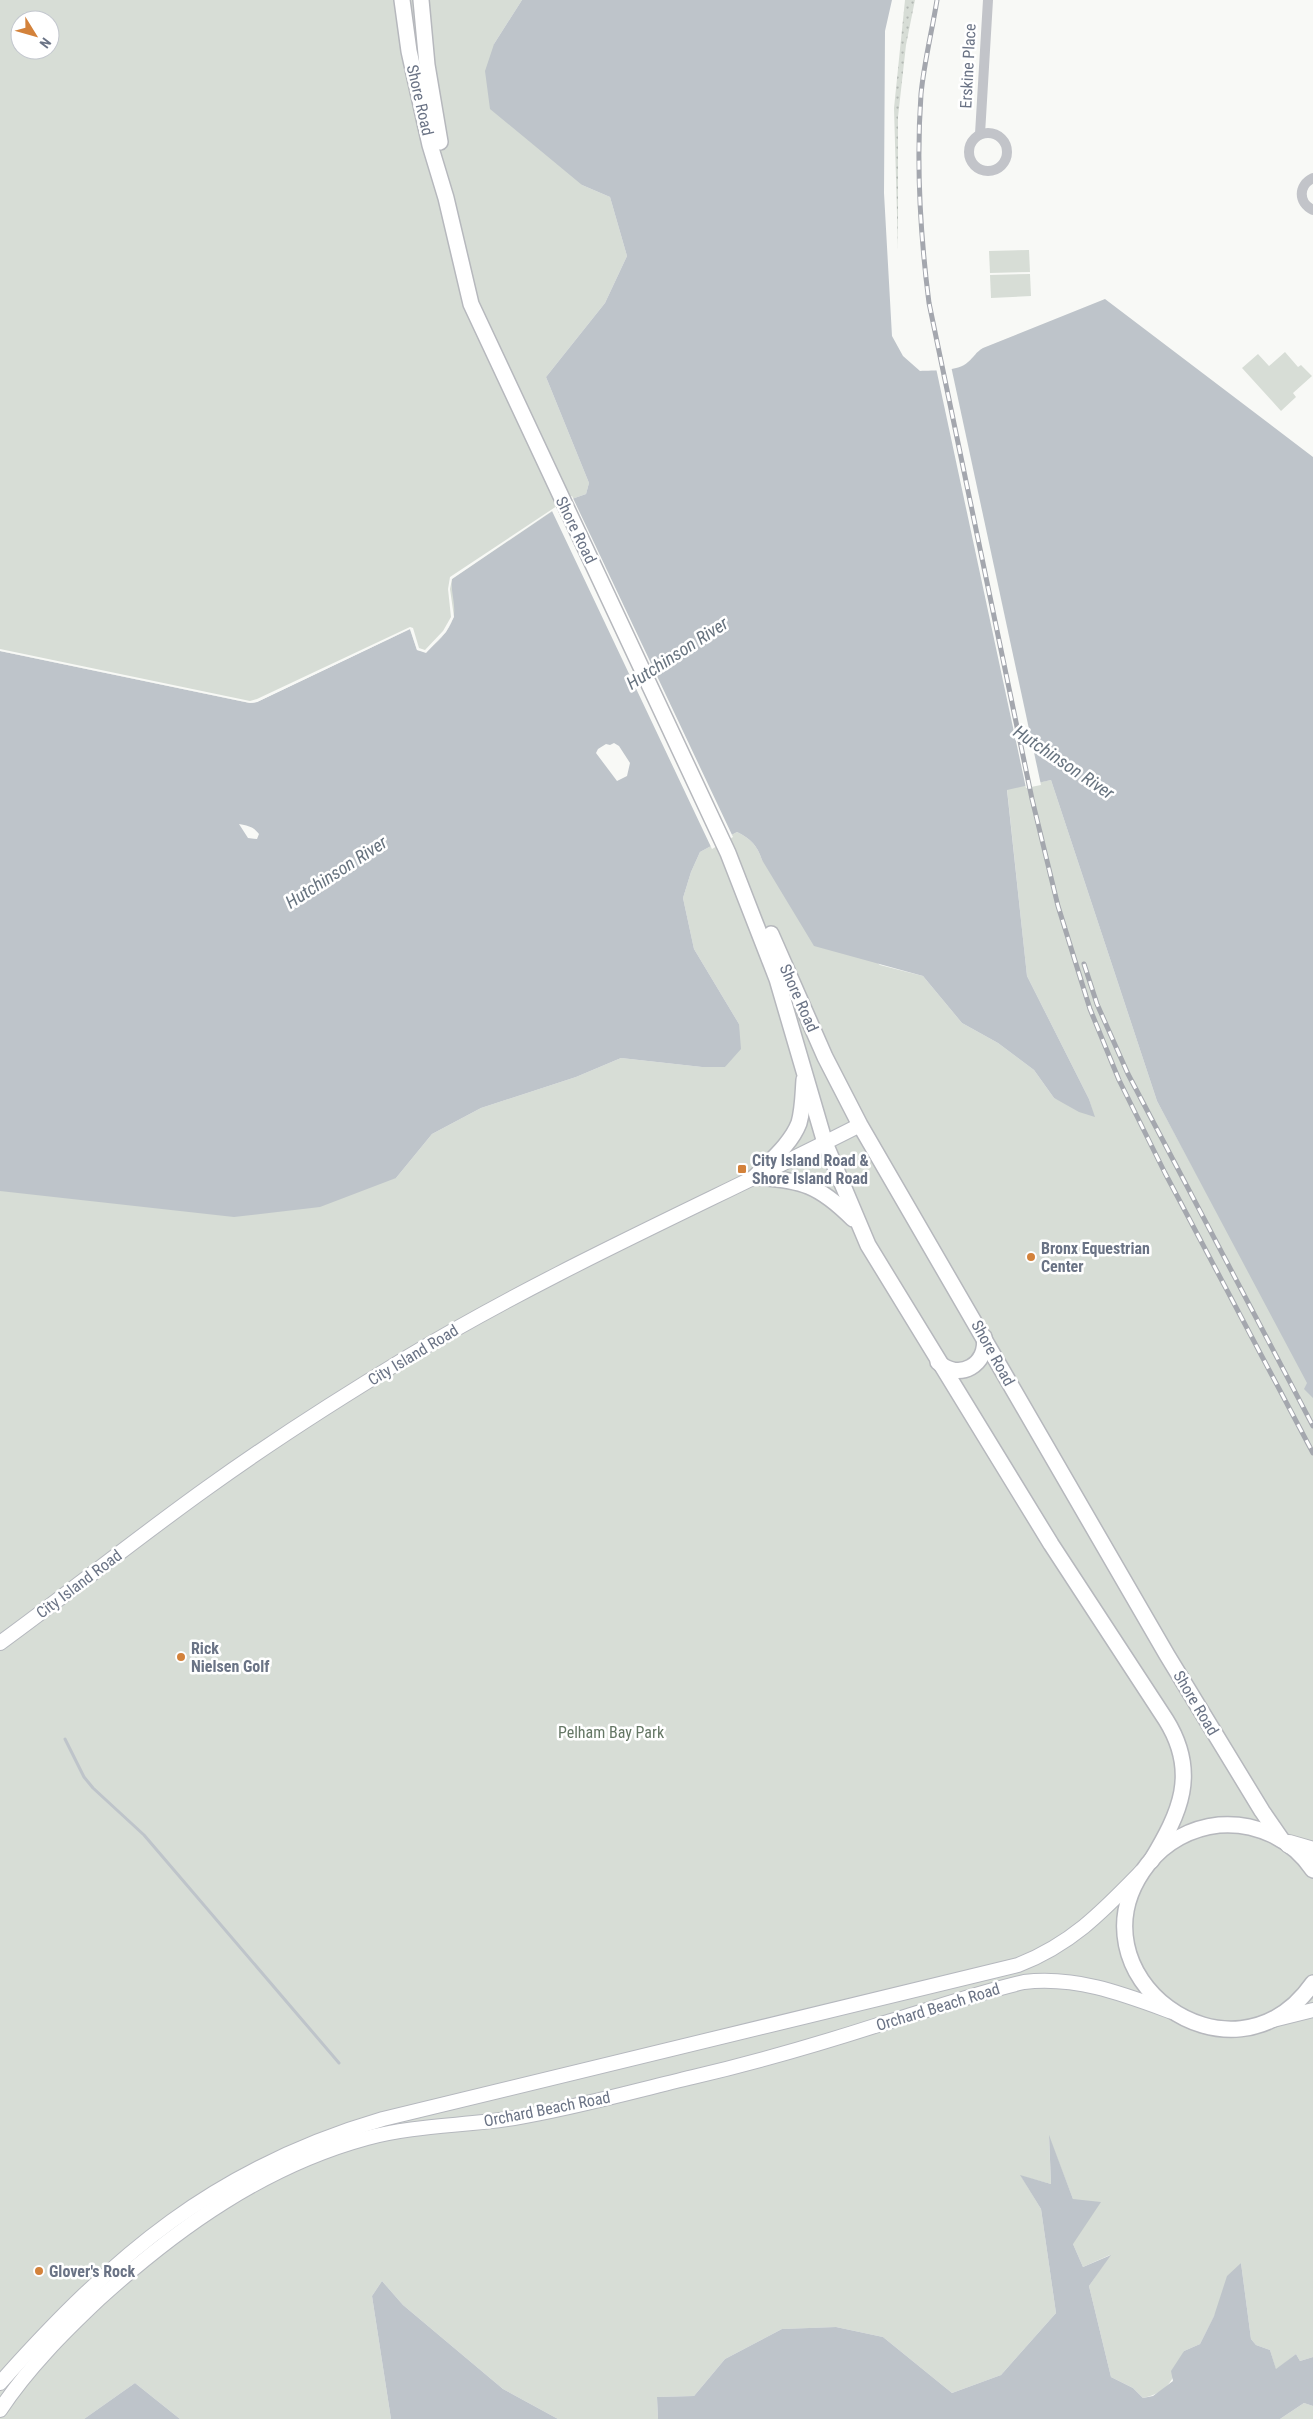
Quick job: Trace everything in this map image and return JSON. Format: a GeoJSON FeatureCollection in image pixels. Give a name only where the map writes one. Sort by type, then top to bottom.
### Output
{"type":"FeatureCollection","features":[{"type":"Feature","properties":{"kind":"highway"},"geometry":{"type":"LineString","coordinates":[[1286,1842],[1313,1851]]}},
{"type":"Feature","properties":{"kind":"main road","name":"Shore Road"},"geometry":{"type":"LineString","coordinates":[[402,0],[409,52],[430,145],[446,198],[471,304],[728,853],[777,979],[826,1142],[858,1224],[868,1245],[937,1361],[1175,1736],[1183,1761],[1182,1795],[1172,1824],[1132,1894],[1127,1913],[1126,1932],[1129,1951],[1135,1969],[1144,1986],[1157,2001],[1190,2022],[1211,2028],[1235,2029],[1265,2022],[1289,2008],[1313,1983]]}},
{"type":"Feature","properties":{"kind":"main road","name":"Shore Road"},"geometry":{"type":"LineString","coordinates":[[420,0],[427,65],[440,140],[446,198]]}},
{"type":"Feature","properties":{"kind":"main road","name":"Shore Road"},"geometry":{"type":"LineString","coordinates":[[728,853],[756,900],[821,1048],[860,1124],[1167,1655],[1262,1811],[1286,1842],[1313,1870]]}},
{"type":"Feature","properties":{"kind":"main road"},"geometry":{"type":"LineString","coordinates":[[755,1177],[781,1150],[799,1123],[804,1071]]}},
{"type":"Feature","properties":{"kind":"main road"},"geometry":{"type":"LineString","coordinates":[[755,1177],[792,1180],[806,1184],[833,1200],[858,1224]]}},
{"type":"Feature","properties":{"kind":"main road"},"geometry":{"type":"LineString","coordinates":[[937,1361],[945,1368],[955,1371],[974,1366],[984,1354],[983,1334]]}},
{"type":"Feature","properties":{"kind":"main road"},"geometry":{"type":"LineString","coordinates":[[1147,1865],[1179,1837],[1215,1825],[1253,1827],[1286,1842]]}},
{"type":"Feature","properties":{"kind":"street"},"geometry":{"type":"LineString","coordinates":[[396,0],[409,52]]}},
{"type":"Feature","properties":{"kind":"street","name":"Erskine Place"},"geometry":{"type":"LineString","coordinates":[[980,134],[988,0]]}},
{"type":"Feature","properties":{"kind":"street"},"geometry":{"type":"LineString","coordinates":[[1313,178],[1303,186],[1301,196],[1305,204],[1313,210]]}},
{"type":"Feature","properties":{"kind":"street","name":"City Island Road"},"geometry":{"type":"LineString","coordinates":[[0,1643],[260,1450],[406,1358],[509,1300],[860,1124]]}},
{"type":"Feature","properties":{"kind":"street","name":"Orchard Beach Road"},"geometry":{"type":"LineString","coordinates":[[0,2384],[70,2308],[146,2240],[207,2196],[285,2154],[332,2135],[383,2119],[1018,1965],[1056,1948],[1080,1932],[1147,1865]]}},
{"type":"Feature","properties":{"kind":"street","name":"Orchard Beach Road"},"geometry":{"type":"LineString","coordinates":[[0,2410],[52,2345],[126,2275],[166,2241],[210,2210],[262,2180],[304,2160],[350,2143],[410,2128],[498,2120],[581,2104],[758,2061],[1024,1982],[1056,1980],[1091,1985],[1114,1991],[1172,2012]]}},
{"type":"Feature","properties":{"kind":"street"},"geometry":{"type":"LineString","coordinates":[[1265,2022],[1313,2010]]}},
{"type":"Feature","properties":{"kind":"green space"},"geometry":{"type":"Polygon","coordinates":[[[0,0],[522,0],[494,44],[582,185],[610,197],[627,256],[605,303],[546,377],[589,483],[586,494],[569,500],[454,617],[446,632],[426,653],[417,650],[410,629],[250,703],[0,651],[0,0]]]}},
{"type":"Feature","properties":{"kind":"green space"},"geometry":{"type":"Polygon","coordinates":[[[905,0],[915,0],[906,45],[898,117],[898,250],[894,108],[905,0]]]}},
{"type":"Feature","properties":{"kind":"green space"},"geometry":{"type":"Polygon","coordinates":[[[1029,250],[1030,272],[990,273],[989,251],[1029,250]]]}},
{"type":"Feature","properties":{"kind":"green space"},"geometry":{"type":"Polygon","coordinates":[[[1030,274],[1031,296],[991,298],[990,275],[1030,274]]]}},
{"type":"Feature","properties":{"kind":"green space"},"geometry":{"type":"Polygon","coordinates":[[[1285,352],[1298,367],[1301,365],[1312,376],[1293,393],[1296,397],[1281,411],[1242,368],[1258,354],[1269,366],[1285,352]]]}},
{"type":"Feature","properties":{"kind":"green space","name":"Pelham Bay Park"},"geometry":{"type":"Polygon","coordinates":[[[1051,780],[1157,1101],[1313,1390],[1313,2357],[1300,2361],[1296,2354],[1276,2370],[1270,2350],[1256,2345],[1251,2339],[1241,2263],[1200,2344],[1184,2351],[1171,2381],[1166,2387],[1160,2392],[1143,2398],[1133,2388],[1111,2377],[1089,2286],[1110,2255],[1083,2267],[1073,2244],[1073,2199],[1049,2137],[1051,2184],[1021,2176],[1041,2209],[1056,2313],[1001,2375],[952,2393],[883,2337],[836,2327],[782,2329],[725,2359],[694,2396],[657,2397],[658,2419],[558,2419],[503,2389],[403,2305],[382,2281],[372,2296],[391,2419],[180,2419],[135,2383],[84,2419],[0,2419],[0,1191],[396,1178],[432,1134],[481,1108],[576,1077],[621,1058],[702,1067],[725,1067],[739,1024],[694,949],[683,898],[691,872],[700,852],[737,832],[753,843],[762,860],[880,965],[923,976],[962,1023],[998,1043],[1034,1070],[1054,1098],[1094,1116],[1089,1099],[1027,976],[1007,789],[1051,780]]]}},
{"type":"Feature","properties":{"kind":"green space"},"geometry":{"type":"Polygon","coordinates":[[[1304,2403],[1313,2406],[1313,2419],[1280,2419],[1304,2403]]]}},
{"type":"Feature","properties":{"kind":"water","name":"Hutchinson River"},"geometry":{"type":"Polygon","coordinates":[[[522,0],[892,0],[885,31],[884,193],[892,336],[903,356],[920,371],[945,370],[958,367],[968,362],[983,348],[1105,299],[1313,457],[1313,1398],[1304,1389],[1307,1383],[1157,1101],[1051,780],[1007,790],[1027,976],[1089,1099],[1095,1117],[1079,1112],[1054,1098],[1034,1070],[998,1043],[962,1023],[923,976],[814,946],[762,860],[756,846],[737,832],[700,852],[691,872],[683,898],[694,949],[739,1024],[741,1049],[725,1067],[702,1067],[621,1058],[576,1077],[481,1108],[432,1134],[396,1178],[320,1207],[234,1217],[0,1191],[0,651],[250,703],[257,702],[410,629],[417,650],[426,652],[445,633],[453,618],[452,579],[569,500],[586,494],[589,483],[546,377],[605,303],[627,256],[610,197],[582,185],[490,109],[485,71],[494,44],[522,0]],[[614,743],[606,744],[598,749],[596,753],[617,781],[627,776],[630,763],[619,746],[614,743]],[[239,824],[248,838],[257,839],[259,834],[255,829],[239,824]]]}},
{"type":"Feature","properties":{"kind":"water"},"geometry":{"type":"Polygon","coordinates":[[[1049,2135],[1073,2199],[1101,2202],[1073,2244],[1083,2267],[1111,2255],[1089,2286],[1111,2377],[1133,2388],[1143,2398],[1153,2396],[1173,2381],[1171,2371],[1184,2351],[1200,2344],[1214,2316],[1227,2276],[1241,2263],[1251,2339],[1256,2345],[1270,2350],[1276,2369],[1296,2354],[1300,2361],[1313,2357],[1313,2406],[1304,2403],[1280,2419],[658,2419],[657,2397],[694,2396],[725,2359],[782,2329],[836,2327],[883,2337],[952,2393],[1001,2375],[1056,2313],[1041,2209],[1020,2175],[1051,2184],[1049,2135]]]}},
{"type":"Feature","properties":{"kind":"water"},"geometry":{"type":"Polygon","coordinates":[[[382,2281],[403,2305],[503,2389],[558,2419],[391,2419],[372,2296],[382,2281]]]}},
{"type":"Feature","properties":{"kind":"water"},"geometry":{"type":"Polygon","coordinates":[[[135,2383],[180,2419],[84,2419],[135,2383]]]}},
{"type":"Feature","properties":{"kind":"pier"},"geometry":{"type":"Polygon","coordinates":[[[951,366],[1041,785],[1026,788],[936,368],[951,366]]]}},
{"type":"Feature","properties":{"kind":"pier"},"geometry":{"type":"Polygon","coordinates":[[[572,496],[733,837],[712,849],[552,511],[452,579],[450,589],[454,617],[446,632],[426,653],[417,650],[410,629],[257,702],[250,703],[0,651],[0,649],[250,701],[410,627],[413,628],[419,648],[425,650],[443,631],[451,617],[448,589],[450,577],[572,496]]]}},
{"type":"Feature","properties":{"kind":"waterway"},"geometry":{"type":"LineString","coordinates":[[65,1739],[84,1777],[93,1788],[144,1835],[339,2063]]}},
{"type":"Feature","properties":{"kind":"railway"},"geometry":{"type":"LineString","coordinates":[[937,0],[922,82],[919,147],[923,251],[929,303],[1032,799],[1058,906],[1090,1009],[1119,1080],[1165,1173],[1313,1453]]}},
{"type":"Feature","properties":{"kind":"railway"},"geometry":{"type":"LineString","coordinates":[[1084,964],[1097,1004],[1128,1074],[1313,1426]]}},
{"type":"Feature","properties":{"kind":"place","name":"City Island Road & Shore Island Road"},"geometry":{"type":"Point","coordinates":[742,1169]}},
{"type":"Feature","properties":{"kind":"place","name":"Bronx Equestrian Center"},"geometry":{"type":"Point","coordinates":[1031,1257]}},
{"type":"Feature","properties":{"kind":"place","name":"Rick Nielsen Golf"},"geometry":{"type":"Point","coordinates":[181,1657]}},
{"type":"Feature","properties":{"kind":"place","name":"Glover's Rock"},"geometry":{"type":"Point","coordinates":[39,2271]}}]}
